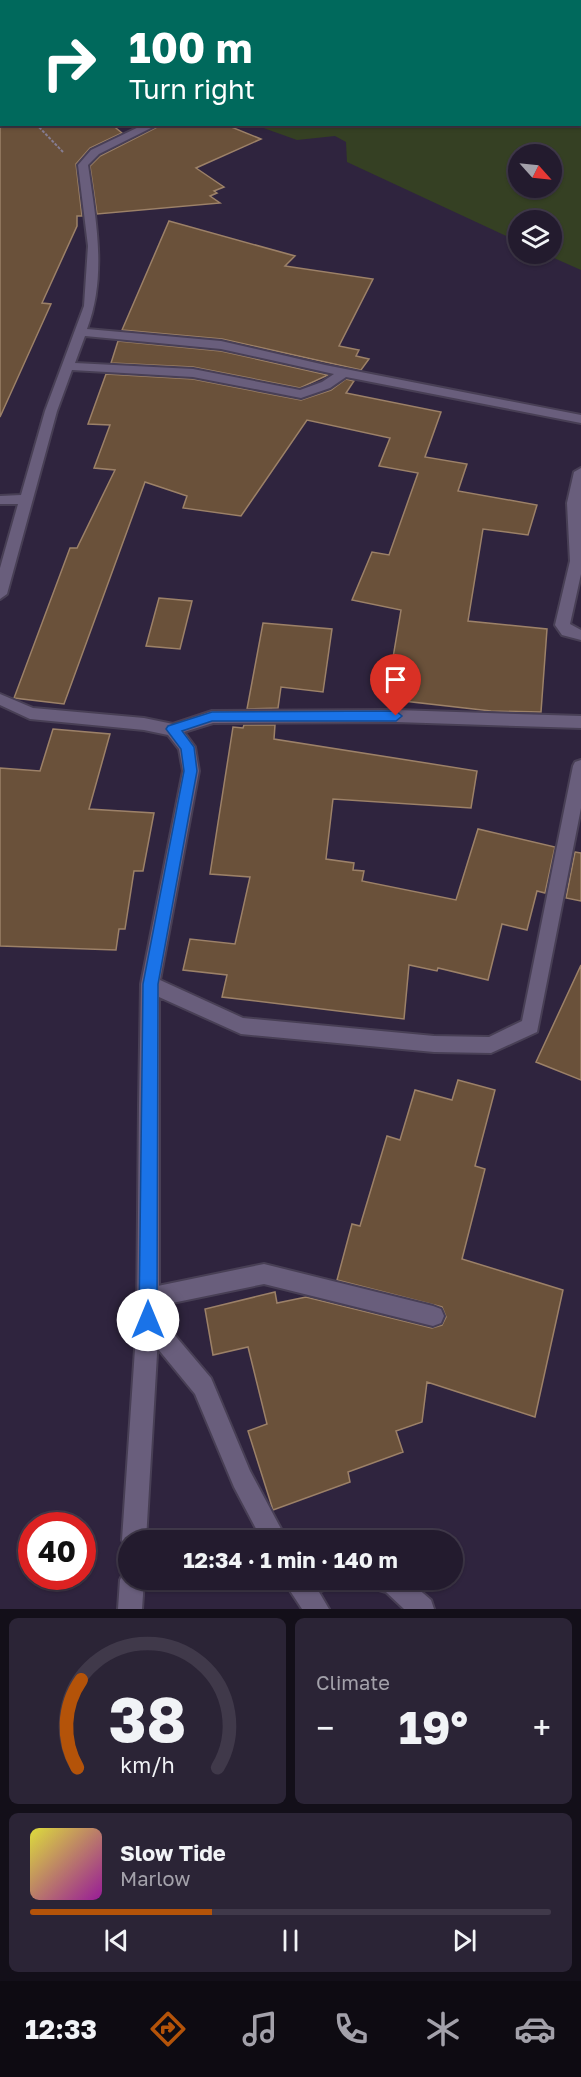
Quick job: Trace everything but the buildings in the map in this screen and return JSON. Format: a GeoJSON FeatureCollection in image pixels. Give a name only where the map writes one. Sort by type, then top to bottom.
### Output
{"type":"FeatureCollection","features":[{"type":"Feature","properties":{"kind":"street"},"geometry":{"type":"LineString","coordinates":[[0,594],[51,411],[90,306],[94,246],[83,165],[95,152],[150,126]]}},
{"type":"Feature","properties":{"kind":"street"},"geometry":{"type":"LineString","coordinates":[[81,332],[221,345],[344,373],[581,419]]}},
{"type":"Feature","properties":{"kind":"street"},"geometry":{"type":"LineString","coordinates":[[68,366],[193,373],[301,394],[326,385],[344,373]]}},
{"type":"Feature","properties":{"kind":"street"},"geometry":{"type":"LineString","coordinates":[[581,472],[574,503],[577,561],[562,625],[567,631],[581,635]]}},
{"type":"Feature","properties":{"kind":"street"},"geometry":{"type":"LineString","coordinates":[[0,500],[28,499]]}},
{"type":"Feature","properties":{"kind":"street"},"geometry":{"type":"LineString","coordinates":[[0,699],[30,713],[173,729],[212,717],[396,716],[581,722]]}},
{"type":"Feature","properties":{"kind":"street"},"geometry":{"type":"LineString","coordinates":[[135,1530],[148,1309],[150,984],[191,771],[187,747],[173,729]]}},
{"type":"Feature","properties":{"kind":"street"},"geometry":{"type":"LineString","coordinates":[[150,984],[241,1026],[434,1044],[491,1045],[530,1026],[581,766]]}},
{"type":"Feature","properties":{"kind":"street"},"geometry":{"type":"LineString","coordinates":[[148,1309],[264,1274],[432,1316]]}},
{"type":"Feature","properties":{"kind":"street"},"geometry":{"type":"LineString","coordinates":[[148,1309],[203,1386],[242,1479],[269,1530]]}},
{"type":"Feature","properties":{"kind":"street"},"geometry":{"type":"LineString","coordinates":[[130,1609],[131,1590]]}},
{"type":"Feature","properties":{"kind":"street"},"geometry":{"type":"LineString","coordinates":[[303,1590],[317,1609]]}},
{"type":"Feature","properties":{"kind":"street"},"geometry":{"type":"LineString","coordinates":[[402,1590],[422,1609]]}},
{"type":"Feature","properties":{"kind":"path"},"geometry":{"type":"LineString","coordinates":[[38,126],[64,153],[85,163]]}},
{"type":"Feature","properties":{"kind":"green space"},"geometry":{"type":"Polygon","coordinates":[[[258,126],[581,126],[581,270],[562,262],[562,210],[508,210],[508,237],[347,162],[346,142],[335,136],[297,140],[258,126]]]}},
{"type":"Feature","properties":{"kind":"route"},"geometry":{"type":"LineString","coordinates":[[148,1320],[150,984],[191,771],[187,747],[173,729],[212,717],[396,716]]}}]}
